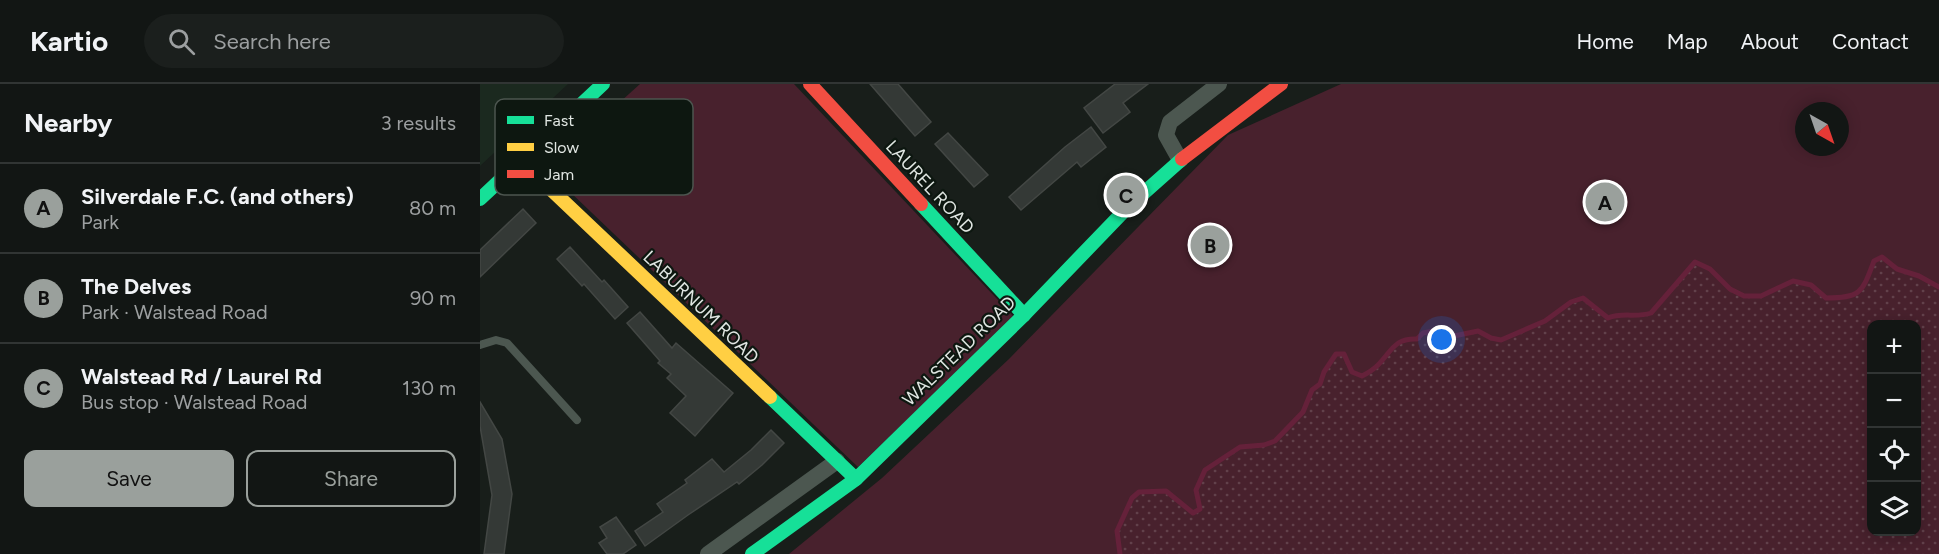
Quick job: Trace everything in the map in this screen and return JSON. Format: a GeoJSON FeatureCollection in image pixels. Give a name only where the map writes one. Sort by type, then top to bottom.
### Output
{"type":"FeatureCollection","features":[{"type":"Feature","properties":{"kind":"street"},"geometry":{"type":"LineString","coordinates":[[587,99],[603,84]]}},
{"type":"Feature","properties":{"kind":"street","name":"LAUREL ROAD"},"geometry":{"type":"LineString","coordinates":[[810,84],[1024,315]]}},
{"type":"Feature","properties":{"kind":"street"},"geometry":{"type":"LineString","coordinates":[[1180,160],[1166,135],[1170,122],[1219,84]]}},
{"type":"Feature","properties":{"kind":"street","name":"WALSTEAD ROAD"},"geometry":{"type":"LineString","coordinates":[[752,554],[856,478],[1024,315],[1128,207],[1180,160],[1281,84]]}},
{"type":"Feature","properties":{"kind":"street"},"geometry":{"type":"LineString","coordinates":[[480,199],[495,185]]}},
{"type":"Feature","properties":{"kind":"street","name":"LABURNUM ROAD"},"geometry":{"type":"LineString","coordinates":[[557,195],[856,478]]}},
{"type":"Feature","properties":{"kind":"street"},"geometry":{"type":"LineString","coordinates":[[708,554],[837,461]]}},
{"type":"Feature","properties":{"kind":"lane"},"geometry":{"type":"LineString","coordinates":[[480,345],[496,340],[507,343],[577,420]]}},
{"type":"Feature","properties":{"kind":"shaded area"},"geometry":{"type":"Polygon","coordinates":[[[480,84],[568,84],[552,99],[495,99],[495,152],[480,166],[480,84]]]}},
{"type":"Feature","properties":{"kind":"shaded area"},"geometry":{"type":"Polygon","coordinates":[[[640,84],[794,84],[1014,317],[858,467],[573,195],[693,195],[693,99],[623,99],[640,84]]]}},
{"type":"Feature","properties":{"kind":"shaded area"},"geometry":{"type":"Polygon","coordinates":[[[1341,84],[1939,84],[1939,287],[1919,276],[1897,269],[1882,257],[1873,266],[1861,288],[1848,298],[1826,298],[1811,285],[1793,281],[1761,296],[1744,296],[1730,289],[1710,269],[1695,262],[1651,313],[1608,318],[1582,298],[1571,302],[1545,321],[1501,340],[1478,331],[1454,336],[1433,331],[1423,333],[1417,339],[1398,344],[1371,371],[1362,376],[1352,372],[1344,354],[1336,354],[1324,372],[1320,384],[1312,391],[1303,412],[1275,441],[1264,445],[1240,447],[1205,470],[1196,490],[1200,509],[1193,513],[1166,491],[1140,492],[1132,498],[1117,531],[1120,554],[789,554],[882,478],[1009,359],[1228,135],[1341,84]]]}},
{"type":"Feature","properties":{"kind":"shaded area"},"geometry":{"type":"Polygon","coordinates":[[[1882,257],[1897,269],[1919,276],[1939,287],[1939,554],[1120,554],[1117,531],[1132,498],[1139,492],[1166,491],[1193,512],[1198,499],[1196,490],[1205,470],[1240,447],[1264,445],[1303,412],[1312,390],[1320,384],[1324,372],[1336,354],[1344,354],[1352,372],[1378,365],[1394,346],[1406,339],[1417,339],[1423,333],[1433,331],[1454,336],[1478,331],[1491,338],[1519,333],[1545,321],[1571,302],[1583,298],[1603,309],[1641,316],[1695,262],[1710,269],[1730,289],[1761,295],[1793,281],[1811,285],[1826,298],[1864,287],[1874,261],[1882,257]]]}},
{"type":"Feature","properties":{"kind":"building"},"geometry":{"type":"Polygon","coordinates":[[[870,84],[898,84],[931,122],[915,136],[870,84]]]}},
{"type":"Feature","properties":{"kind":"building"},"geometry":{"type":"Polygon","coordinates":[[[1115,84],[1148,84],[1123,103],[1130,112],[1103,133],[1084,108],[1115,84]]]}},
{"type":"Feature","properties":{"kind":"building"},"geometry":{"type":"Polygon","coordinates":[[[1091,127],[1106,147],[1081,167],[1077,162],[1021,210],[1009,197],[1091,127]]]}},
{"type":"Feature","properties":{"kind":"building"},"geometry":{"type":"Polygon","coordinates":[[[948,133],[988,175],[974,187],[935,144],[948,133]]]}},
{"type":"Feature","properties":{"kind":"building"},"geometry":{"type":"Polygon","coordinates":[[[523,209],[536,223],[480,277],[480,250],[523,209]]]}},
{"type":"Feature","properties":{"kind":"building"},"geometry":{"type":"Polygon","coordinates":[[[570,247],[628,307],[615,319],[584,284],[582,286],[557,259],[570,247]]]}},
{"type":"Feature","properties":{"kind":"building"},"geometry":{"type":"Polygon","coordinates":[[[640,312],[672,348],[676,343],[733,393],[695,436],[670,413],[686,396],[667,378],[671,374],[658,363],[660,361],[627,323],[640,312]]]}},
{"type":"Feature","properties":{"kind":"building"},"geometry":{"type":"Polygon","coordinates":[[[480,402],[502,439],[512,494],[504,554],[484,554],[492,495],[480,426],[480,402]]]}},
{"type":"Feature","properties":{"kind":"building"},"geometry":{"type":"Polygon","coordinates":[[[771,430],[784,443],[762,465],[739,484],[737,482],[645,546],[635,531],[663,512],[657,504],[687,483],[685,480],[712,459],[724,472],[771,430]]]}},
{"type":"Feature","properties":{"kind":"building"},"geometry":{"type":"Polygon","coordinates":[[[616,517],[636,545],[623,554],[607,554],[599,543],[607,538],[600,527],[616,517]]]}},
{"type":"Feature","properties":{"kind":"waterway"},"geometry":{"type":"LineString","coordinates":[[1120,554],[1117,531],[1132,498],[1139,492],[1166,491],[1193,513],[1200,509],[1196,490],[1205,470],[1240,447],[1264,445],[1275,441],[1303,412],[1312,390],[1320,384],[1324,372],[1336,354],[1344,354],[1352,372],[1362,376],[1371,371],[1398,343],[1417,339],[1423,333],[1433,331],[1454,336],[1478,331],[1501,340],[1545,321],[1571,302],[1583,298],[1608,318],[1651,313],[1695,262],[1710,269],[1730,289],[1744,296],[1761,296],[1793,281],[1811,285],[1826,298],[1847,297],[1859,291],[1874,261],[1882,257],[1897,269],[1919,276],[1939,287]]}},
{"type":"Feature","properties":{"kind":"traffic: fast"},"geometry":{"type":"LineString","coordinates":[[587,99],[603,84]]}},
{"type":"Feature","properties":{"kind":"traffic: fast"},"geometry":{"type":"LineString","coordinates":[[752,554],[856,479],[1024,315],[1128,207],[1182,159]]}},
{"type":"Feature","properties":{"kind":"traffic: fast"},"geometry":{"type":"LineString","coordinates":[[480,199],[495,185]]}},
{"type":"Feature","properties":{"kind":"traffic: fast"},"geometry":{"type":"LineString","coordinates":[[921,204],[1024,315]]}},
{"type":"Feature","properties":{"kind":"traffic: fast"},"geometry":{"type":"LineString","coordinates":[[770,397],[856,479]]}},
{"type":"Feature","properties":{"kind":"traffic: slow"},"geometry":{"type":"LineString","coordinates":[[557,195],[770,397]]}},
{"type":"Feature","properties":{"kind":"traffic: jam"},"geometry":{"type":"LineString","coordinates":[[810,84],[921,204]]}},
{"type":"Feature","properties":{"kind":"traffic: jam"},"geometry":{"type":"LineString","coordinates":[[1182,159],[1281,84]]}},
{"type":"Feature","properties":{"kind":"place","name":"Walstead Rd / Laurel Rd"},"geometry":{"type":"Point","coordinates":[1126,195]}},
{"type":"Feature","properties":{"kind":"place","name":"Silverdale F.C. (and others)"},"geometry":{"type":"Point","coordinates":[1605,202]}},
{"type":"Feature","properties":{"kind":"place","name":"The Delves"},"geometry":{"type":"Point","coordinates":[1210,245]}}]}
